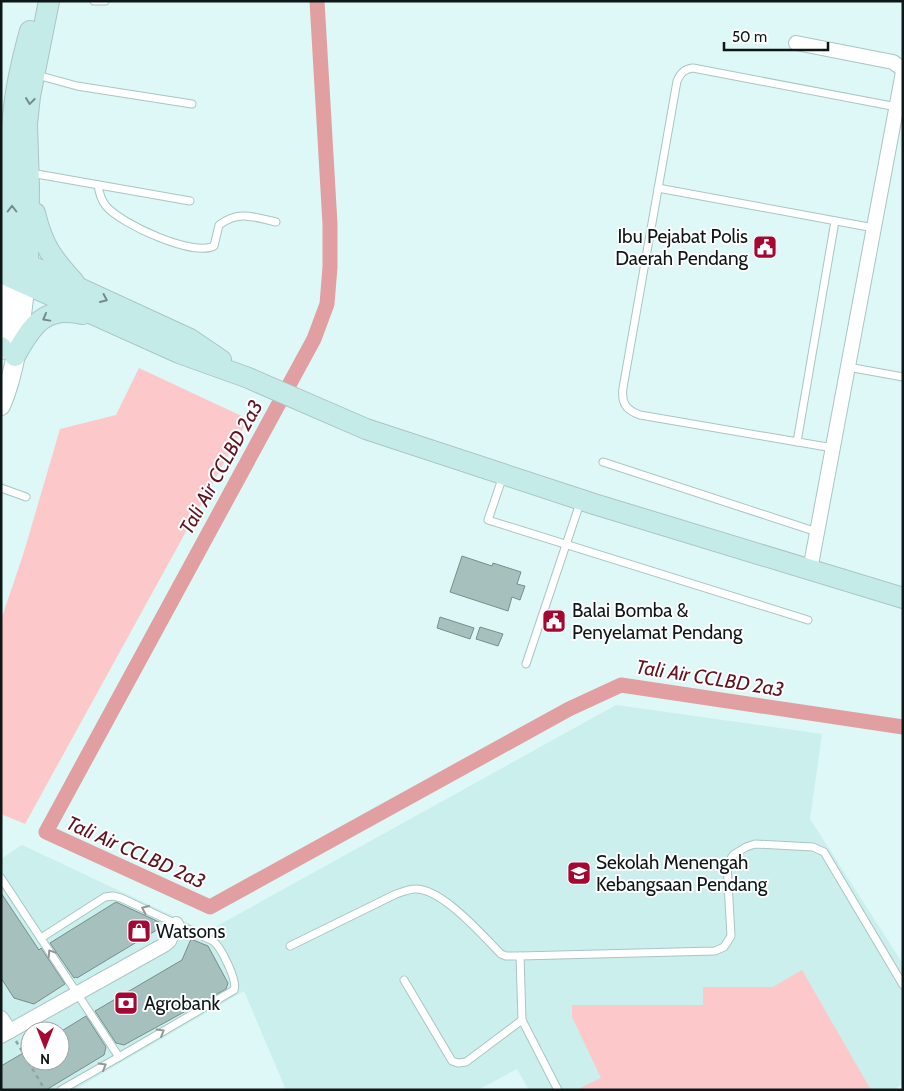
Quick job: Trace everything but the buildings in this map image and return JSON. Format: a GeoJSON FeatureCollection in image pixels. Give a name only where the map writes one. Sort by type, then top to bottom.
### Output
{"type":"FeatureCollection","features":[{"type":"Feature","properties":{"kind":"main road"},"geometry":{"type":"LineString","coordinates":[[13,268],[11,151],[14,108],[19,75],[39,1]]}},
{"type":"Feature","properties":{"kind":"main road"},"geometry":{"type":"LineString","coordinates":[[13,268],[28,180],[27,124],[30,96],[49,1]]}},
{"type":"Feature","properties":{"kind":"main road"},"geometry":{"type":"LineString","coordinates":[[1,178],[11,151]]}},
{"type":"Feature","properties":{"kind":"main road"},"geometry":{"type":"LineString","coordinates":[[28,180],[43,242],[81,289]]}},
{"type":"Feature","properties":{"kind":"main road"},"geometry":{"type":"LineString","coordinates":[[13,268],[81,289],[190,339],[253,381]]}},
{"type":"Feature","properties":{"kind":"main road"},"geometry":{"type":"LineString","coordinates":[[13,268],[109,321],[178,353],[253,381],[366,429],[581,500],[903,598]]}},
{"type":"Feature","properties":{"kind":"main road"},"geometry":{"type":"LineString","coordinates":[[5,350],[42,319],[56,313],[71,311],[109,321]]}},
{"type":"Feature","properties":{"kind":"street"},"geometry":{"type":"LineString","coordinates":[[796,43],[893,62],[901,68],[903,77],[810,570]]}},
{"type":"Feature","properties":{"kind":"street"},"geometry":{"type":"LineString","coordinates":[[1,406],[7,313],[13,268]]}},
{"type":"Feature","properties":{"kind":"street"},"geometry":{"type":"LineString","coordinates":[[1,1018],[6,1034],[164,945],[169,941],[176,924]]}},
{"type":"Feature","properties":{"kind":"lane"},"geometry":{"type":"LineString","coordinates":[[94,1],[105,1]]}},
{"type":"Feature","properties":{"kind":"lane"},"geometry":{"type":"LineString","coordinates":[[833,448],[640,414],[630,410],[624,404],[623,388],[677,81],[680,74],[686,69],[694,68],[897,107]]}},
{"type":"Feature","properties":{"kind":"lane"},"geometry":{"type":"LineString","coordinates":[[34,74],[77,86],[192,104]]}},
{"type":"Feature","properties":{"kind":"lane"},"geometry":{"type":"LineString","coordinates":[[28,180],[98,185],[190,201]]}},
{"type":"Feature","properties":{"kind":"lane"},"geometry":{"type":"LineString","coordinates":[[98,185],[99,193],[106,206],[130,224],[169,240],[201,249],[214,246],[219,225],[237,215],[276,222]]}},
{"type":"Feature","properties":{"kind":"lane"},"geometry":{"type":"LineString","coordinates":[[658,188],[874,228]]}},
{"type":"Feature","properties":{"kind":"lane"},"geometry":{"type":"LineString","coordinates":[[797,442],[835,221]]}},
{"type":"Feature","properties":{"kind":"lane"},"geometry":{"type":"LineString","coordinates":[[848,367],[903,377]]}},
{"type":"Feature","properties":{"kind":"lane"},"geometry":{"type":"LineString","coordinates":[[603,462],[817,532]]}},
{"type":"Feature","properties":{"kind":"lane"},"geometry":{"type":"LineString","coordinates":[[503,474],[488,520],[808,620]]}},
{"type":"Feature","properties":{"kind":"lane"},"geometry":{"type":"LineString","coordinates":[[1,488],[26,497]]}},
{"type":"Feature","properties":{"kind":"lane"},"geometry":{"type":"LineString","coordinates":[[526,664],[581,500]]}},
{"type":"Feature","properties":{"kind":"lane"},"geometry":{"type":"LineString","coordinates":[[290,946],[396,894],[415,888],[430,892],[456,909],[501,954],[506,956],[715,951],[724,947],[731,936],[727,865],[733,855],[755,844],[813,847],[824,852],[903,985]]}},
{"type":"Feature","properties":{"kind":"lane"},"geometry":{"type":"LineString","coordinates":[[1,878],[119,1057]]}},
{"type":"Feature","properties":{"kind":"lane"},"geometry":{"type":"LineString","coordinates":[[41,938],[109,896],[121,898],[217,944],[235,983],[235,988],[232,992],[61,1090]]}},
{"type":"Feature","properties":{"kind":"lane"},"geometry":{"type":"LineString","coordinates":[[520,956],[522,1020],[558,1090]]}},
{"type":"Feature","properties":{"kind":"lane"},"geometry":{"type":"LineString","coordinates":[[404,980],[452,1061],[458,1063],[466,1062],[522,1020]]}},
{"type":"Feature","properties":{"kind":"path"},"geometry":{"type":"LineString","coordinates":[[6,1034],[45,1090]]}},
{"type":"Feature","properties":{"kind":"shaded area"},"geometry":{"type":"Polygon","coordinates":[[[139,368],[248,419],[25,824],[1,814],[1,620],[24,552],[60,429],[116,415],[139,368]]]}},
{"type":"Feature","properties":{"kind":"shaded area","name":"Sekolah Menengah Kebangsaan Pendang"},"geometry":{"type":"Polygon","coordinates":[[[616,705],[822,734],[810,819],[903,964],[903,1084],[893,1090],[529,1090],[517,1069],[478,1090],[286,1090],[244,991],[74,1090],[1,1090],[1,859],[22,845],[222,939],[217,926],[616,705]]]}},
{"type":"Feature","properties":{"kind":"shaded area"},"geometry":{"type":"Polygon","coordinates":[[[802,970],[871,1090],[576,1090],[601,1078],[572,1017],[572,1005],[703,1005],[703,987],[773,987],[802,970]]]}},
{"type":"Feature","properties":{"kind":"waterway","name":"Tali Air CCLBD 2a3"},"geometry":{"type":"LineString","coordinates":[[317,1],[330,224],[330,267],[327,304],[314,339],[46,832],[210,907],[569,709],[621,685],[903,727]]}},
{"type":"Feature","properties":{"kind":"place","name":"Ibu Pejabat Polis Daerah Pendang"},"geometry":{"type":"Point","coordinates":[765,247]}},
{"type":"Feature","properties":{"kind":"place","name":"Balai Bomba & Penyelamat Pendang"},"geometry":{"type":"Point","coordinates":[554,621]}},
{"type":"Feature","properties":{"kind":"place","name":"Sekolah Menengah Kebangsaan Pendang"},"geometry":{"type":"Point","coordinates":[579,873]}},
{"type":"Feature","properties":{"kind":"place","name":"Watsons"},"geometry":{"type":"Point","coordinates":[139,931]}},
{"type":"Feature","properties":{"kind":"place","name":"Agrobank"},"geometry":{"type":"Point","coordinates":[126,1003]}}]}
